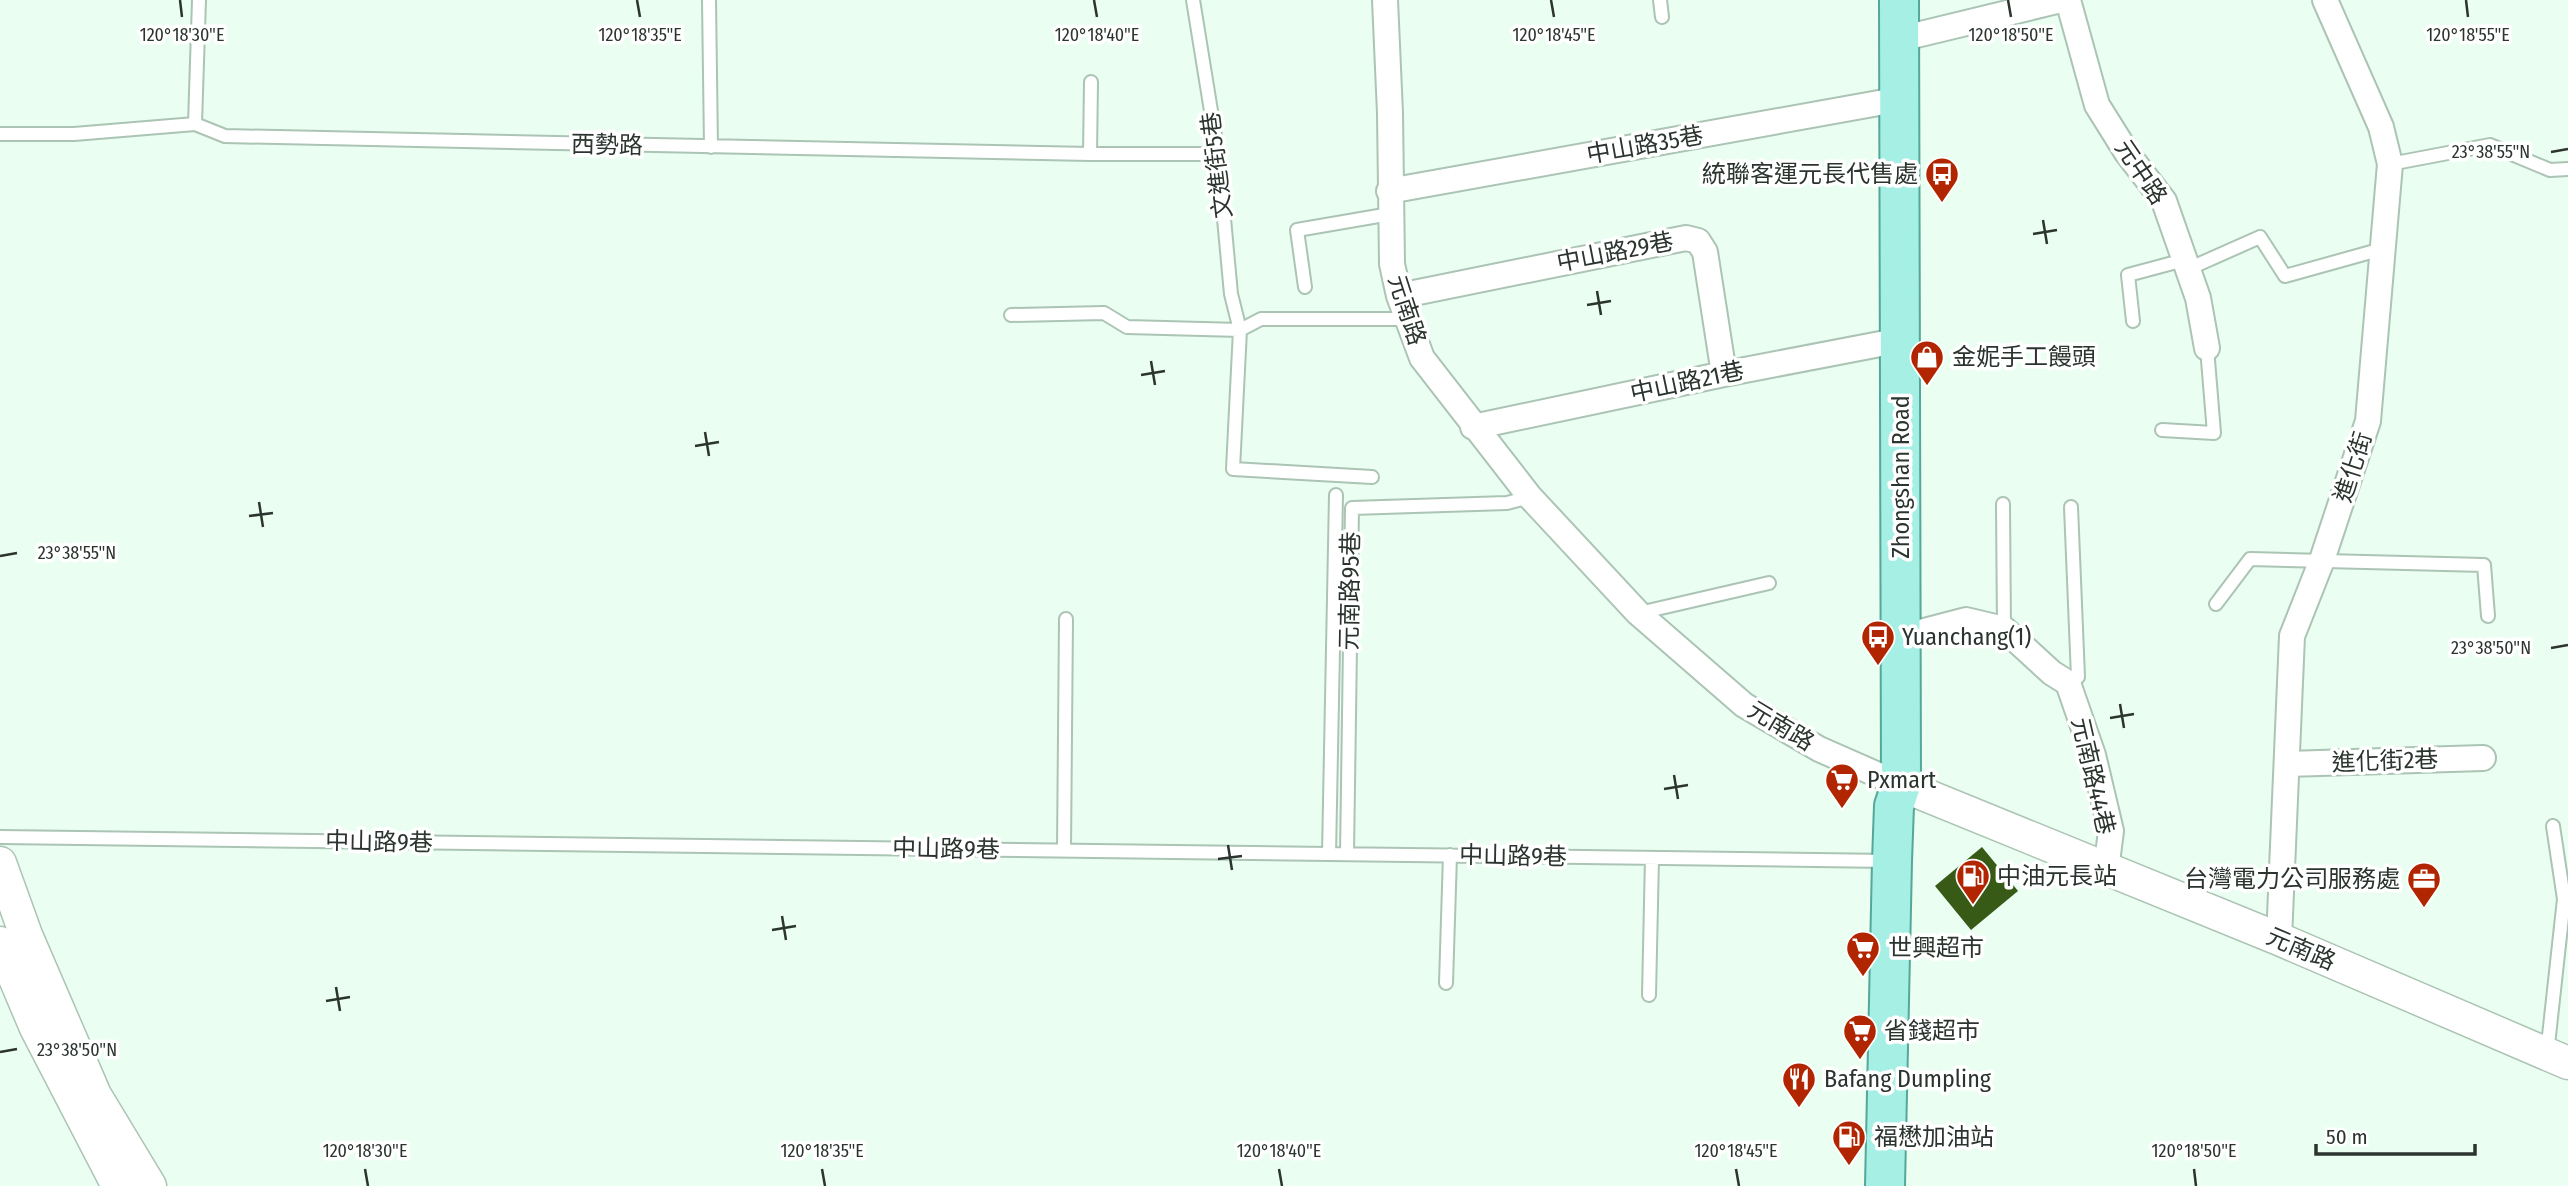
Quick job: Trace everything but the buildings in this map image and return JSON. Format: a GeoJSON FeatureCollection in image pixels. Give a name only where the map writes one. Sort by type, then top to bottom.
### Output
{"type":"FeatureCollection","features":[{"type":"Feature","properties":{"kind":"main road","name":"Zhongshan Road"},"geometry":{"type":"LineString","coordinates":[[1885,1186],[1894,806],[1901,785],[1899,0]]}},
{"type":"Feature","properties":{"kind":"main road","name":"Zhongshan Road"},"geometry":{"type":"LineString","coordinates":[[1901,785],[1911,807],[1905,1186]]}},
{"type":"Feature","properties":{"kind":"street"},"geometry":{"type":"LineString","coordinates":[[1385,0],[1390,113],[1390,202]]}},
{"type":"Feature","properties":{"kind":"street"},"geometry":{"type":"LineString","coordinates":[[1900,39],[2061,0]]}},
{"type":"Feature","properties":{"kind":"street","name":"元中路"},"geometry":{"type":"LineString","coordinates":[[2068,0],[2097,105],[2127,153],[2164,201],[2198,298],[2207,348]]}},
{"type":"Feature","properties":{"kind":"street","name":"進化街"},"geometry":{"type":"LineString","coordinates":[[2279,939],[2292,636],[2322,560],[2368,421],[2390,163],[2381,127],[2325,0]]}},
{"type":"Feature","properties":{"kind":"street","name":"中山路35巷"},"geometry":{"type":"LineString","coordinates":[[1390,202],[1901,99]]}},
{"type":"Feature","properties":{"kind":"street","name":"元南路"},"geometry":{"type":"LineString","coordinates":[[1390,202],[1392,264],[1399,296],[1422,358],[1530,497],[1639,613],[1744,705],[1819,748],[1901,785],[2279,939],[2558,1059]]}},
{"type":"Feature","properties":{"kind":"street","name":"中山路29巷"},"geometry":{"type":"LineString","coordinates":[[1399,296],[1686,238],[1698,241],[1705,252],[1724,374]]}},
{"type":"Feature","properties":{"kind":"street","name":"中山路21巷"},"geometry":{"type":"LineString","coordinates":[[1473,427],[1901,340]]}},
{"type":"Feature","properties":{"kind":"street"},"geometry":{"type":"LineString","coordinates":[[1901,637],[1966,621],[2004,629]]}},
{"type":"Feature","properties":{"kind":"street","name":"元南路44巷"},"geometry":{"type":"LineString","coordinates":[[2004,629],[2052,673],[2068,683],[2093,755],[2111,831],[2106,870]]}},
{"type":"Feature","properties":{"kind":"street","name":"進化街2巷"},"geometry":{"type":"LineString","coordinates":[[2287,764],[2483,758]]}},
{"type":"Feature","properties":{"kind":"street"},"geometry":{"type":"LineString","coordinates":[[0,863],[26,934],[95,1095],[150,1186]]}},
{"type":"Feature","properties":{"kind":"street"},"geometry":{"type":"LineString","coordinates":[[0,943],[36,1028],[118,1186]]}},
{"type":"Feature","properties":{"kind":"lane"},"geometry":{"type":"LineString","coordinates":[[195,124],[200,0]]}},
{"type":"Feature","properties":{"kind":"lane"},"geometry":{"type":"LineString","coordinates":[[709,0],[711,147]]}},
{"type":"Feature","properties":{"kind":"lane","name":"文進街5巷"},"geometry":{"type":"LineString","coordinates":[[1193,0],[1217,154],[1231,293],[1240,330],[1233,469],[1372,477]]}},
{"type":"Feature","properties":{"kind":"lane"},"geometry":{"type":"LineString","coordinates":[[1660,0],[1662,17]]}},
{"type":"Feature","properties":{"kind":"lane"},"geometry":{"type":"LineString","coordinates":[[1090,154],[1091,82]]}},
{"type":"Feature","properties":{"kind":"lane","name":"西勢路"},"geometry":{"type":"LineString","coordinates":[[0,134],[74,134],[195,124],[225,136],[1090,154],[1217,154]]}},
{"type":"Feature","properties":{"kind":"lane"},"geometry":{"type":"LineString","coordinates":[[2390,163],[2490,145],[2550,170],[2568,169]]}},
{"type":"Feature","properties":{"kind":"lane"},"geometry":{"type":"LineString","coordinates":[[1305,287],[1297,230],[1390,202]]}},
{"type":"Feature","properties":{"kind":"lane"},"geometry":{"type":"LineString","coordinates":[[2133,321],[2128,275],[2186,264],[2260,237],[2285,276],[2382,249]]}},
{"type":"Feature","properties":{"kind":"lane"},"geometry":{"type":"LineString","coordinates":[[1011,315],[1104,313],[1127,327],[1240,330],[1261,319],[1407,319]]}},
{"type":"Feature","properties":{"kind":"lane"},"geometry":{"type":"LineString","coordinates":[[2162,430],[2214,433],[2207,348]]}},
{"type":"Feature","properties":{"kind":"lane"},"geometry":{"type":"LineString","coordinates":[[1329,854],[1336,495]]}},
{"type":"Feature","properties":{"kind":"lane","name":"元南路95巷"},"geometry":{"type":"LineString","coordinates":[[1347,854],[1352,508],[1507,503],[1530,497]]}},
{"type":"Feature","properties":{"kind":"lane"},"geometry":{"type":"LineString","coordinates":[[2003,503],[2004,629]]}},
{"type":"Feature","properties":{"kind":"lane","name":"元南路44巷"},"geometry":{"type":"LineString","coordinates":[[2068,683],[2078,677],[2071,507]]}},
{"type":"Feature","properties":{"kind":"lane"},"geometry":{"type":"LineString","coordinates":[[2216,604],[2250,559],[2484,565],[2488,616]]}},
{"type":"Feature","properties":{"kind":"lane"},"geometry":{"type":"LineString","coordinates":[[1639,613],[1769,583]]}},
{"type":"Feature","properties":{"kind":"lane"},"geometry":{"type":"LineString","coordinates":[[1064,850],[1066,619]]}},
{"type":"Feature","properties":{"kind":"lane"},"geometry":{"type":"LineString","coordinates":[[2553,826],[2564,899],[2558,1059]]}},
{"type":"Feature","properties":{"kind":"lane","name":"中山路9巷"},"geometry":{"type":"LineString","coordinates":[[0,837],[1892,861]]}},
{"type":"Feature","properties":{"kind":"lane"},"geometry":{"type":"LineString","coordinates":[[1446,983],[1450,855]]}},
{"type":"Feature","properties":{"kind":"lane"},"geometry":{"type":"LineString","coordinates":[[1649,995],[1652,858]]}},
{"type":"Feature","properties":{"kind":"place","name":"統聯客運元長代售處"},"geometry":{"type":"Point","coordinates":[1942,204]}},
{"type":"Feature","properties":{"kind":"place","name":"金妮手工饅頭"},"geometry":{"type":"Point","coordinates":[1927,387]}},
{"type":"Feature","properties":{"kind":"place","name":"Yuanchang(1)"},"geometry":{"type":"Point","coordinates":[1878,667]}},
{"type":"Feature","properties":{"kind":"place","name":"Pxmart"},"geometry":{"type":"Point","coordinates":[1842,810]}},
{"type":"Feature","properties":{"kind":"place","name":"中油元長站"},"geometry":{"type":"Point","coordinates":[1973,906]}},
{"type":"Feature","properties":{"kind":"place","name":"台灣電力公司服務處"},"geometry":{"type":"Point","coordinates":[2424,909]}},
{"type":"Feature","properties":{"kind":"place","name":"世興超市"},"geometry":{"type":"Point","coordinates":[1863,978]}},
{"type":"Feature","properties":{"kind":"place","name":"省錢超市"},"geometry":{"type":"Point","coordinates":[1860,1061]}},
{"type":"Feature","properties":{"kind":"place","name":"Bafang Dumpling"},"geometry":{"type":"Point","coordinates":[1799,1109]}},
{"type":"Feature","properties":{"kind":"place","name":"福懋加油站"},"geometry":{"type":"Point","coordinates":[1849,1167]}}]}
